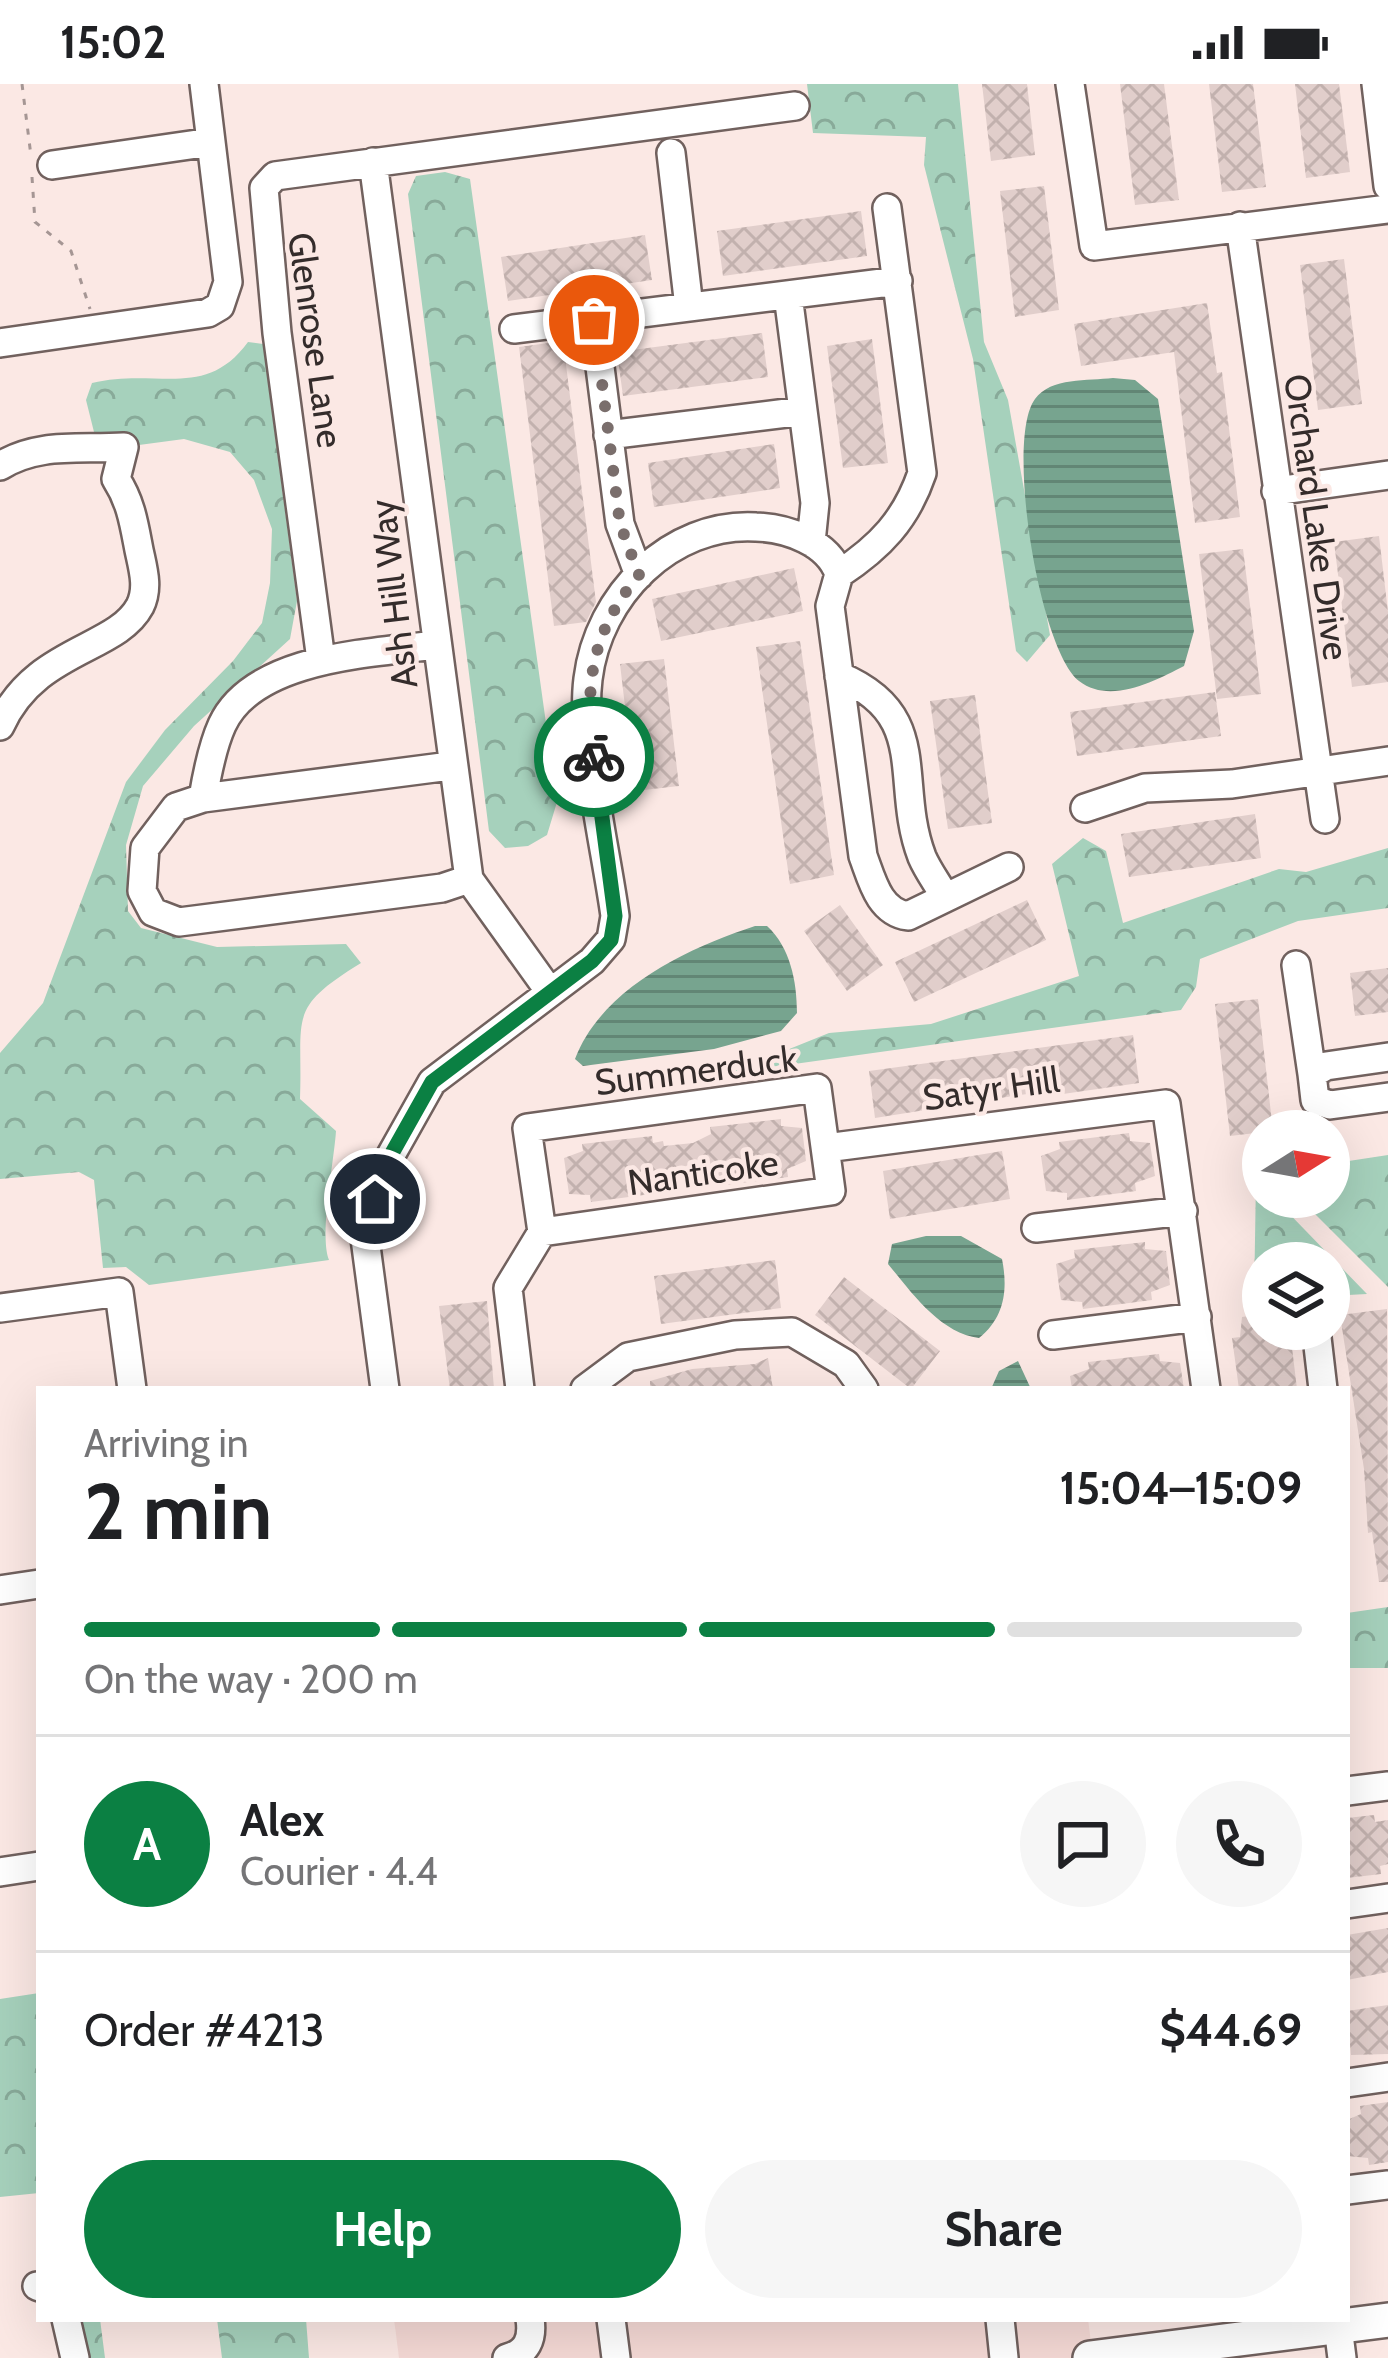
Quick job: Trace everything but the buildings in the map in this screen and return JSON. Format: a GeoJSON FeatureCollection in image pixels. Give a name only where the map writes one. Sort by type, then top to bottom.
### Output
{"type":"FeatureCollection","features":[{"type":"Feature","properties":{"kind":"main road"},"geometry":{"type":"LineString","coordinates":[[1093,2358],[1339,2334],[1388,2320]]}},
{"type":"Feature","properties":{"kind":"street"},"geometry":{"type":"LineString","coordinates":[[0,343],[208,313],[228,294],[204,84]]}},
{"type":"Feature","properties":{"kind":"street"},"geometry":{"type":"LineString","coordinates":[[1070,84],[1094,246],[1388,209]]}},
{"type":"Feature","properties":{"kind":"street"},"geometry":{"type":"LineString","coordinates":[[1376,84],[1388,186]]}},
{"type":"Feature","properties":{"kind":"street"},"geometry":{"type":"LineString","coordinates":[[373,162],[669,138],[796,106]]}},
{"type":"Feature","properties":{"kind":"street"},"geometry":{"type":"LineString","coordinates":[[669,138],[689,307]]}},
{"type":"Feature","properties":{"kind":"street"},"geometry":{"type":"LineString","coordinates":[[52,165],[211,142]]}},
{"type":"Feature","properties":{"kind":"street","name":"Glenrose Lane"},"geometry":{"type":"LineString","coordinates":[[322,660],[262,204],[264,188],[275,176],[373,162]]}},
{"type":"Feature","properties":{"kind":"street","name":"Ash Hill Way"},"geometry":{"type":"LineString","coordinates":[[373,162],[450,766],[469,878],[550,992]]}},
{"type":"Feature","properties":{"kind":"street"},"geometry":{"type":"LineString","coordinates":[[839,574],[879,548],[913,502],[922,473],[887,208]]}},
{"type":"Feature","properties":{"kind":"street","name":"Orchard Lake Drive"},"geometry":{"type":"LineString","coordinates":[[1240,226],[1325,818]]}},
{"type":"Feature","properties":{"kind":"street"},"geometry":{"type":"LineString","coordinates":[[514,329],[898,281]]}},
{"type":"Feature","properties":{"kind":"street"},"geometry":{"type":"LineString","coordinates":[[788,295],[815,503],[811,542]]}},
{"type":"Feature","properties":{"kind":"street"},"geometry":{"type":"LineString","coordinates":[[594,320],[620,524],[639,575]]}},
{"type":"Feature","properties":{"kind":"street"},"geometry":{"type":"LineString","coordinates":[[608,435],[803,412]]}},
{"type":"Feature","properties":{"kind":"street"},"geometry":{"type":"LineString","coordinates":[[0,466],[47,446],[75,451],[124,447],[116,479],[129,499],[146,586],[129,620],[45,667],[19,691],[0,726]]}},
{"type":"Feature","properties":{"kind":"street"},"geometry":{"type":"LineString","coordinates":[[1276,491],[1388,475]]}},
{"type":"Feature","properties":{"kind":"street"},"geometry":{"type":"LineString","coordinates":[[385,1386],[364,1231],[391,1155],[432,1082],[611,940],[615,916],[587,682],[593,650],[639,575],[670,546],[729,527],[760,526],[811,542],[835,562],[839,574],[830,606],[863,856],[878,894],[898,915],[922,912],[1009,867]]}},
{"type":"Feature","properties":{"kind":"street"},"geometry":{"type":"LineString","coordinates":[[435,645],[322,660],[288,670],[223,721],[189,802],[146,848],[142,891],[153,912],[179,922],[442,888],[469,878]]}},
{"type":"Feature","properties":{"kind":"street"},"geometry":{"type":"LineString","coordinates":[[839,676],[871,689],[897,717],[922,857],[945,897]]}},
{"type":"Feature","properties":{"kind":"street"},"geometry":{"type":"LineString","coordinates":[[1084,808],[1145,788],[1318,773],[1388,761]]}},
{"type":"Feature","properties":{"kind":"street"},"geometry":{"type":"LineString","coordinates":[[189,802],[450,766]]}},
{"type":"Feature","properties":{"kind":"street"},"geometry":{"type":"LineString","coordinates":[[1296,965],[1315,1100],[1330,1105],[1388,1097]]}},
{"type":"Feature","properties":{"kind":"street"},"geometry":{"type":"LineString","coordinates":[[1312,1074],[1326,1066],[1388,1057]]}},
{"type":"Feature","properties":{"kind":"street","name":"Summerduck"},"geometry":{"type":"LineString","coordinates":[[542,1232],[526,1128],[817,1088],[826,1148]]}},
{"type":"Feature","properties":{"kind":"street","name":"Satyr Hill"},"geometry":{"type":"LineString","coordinates":[[826,1148],[1166,1104],[1184,1211]]}},
{"type":"Feature","properties":{"kind":"street","name":"Nanticoke"},"geometry":{"type":"LineString","coordinates":[[542,1232],[832,1191],[826,1148]]}},
{"type":"Feature","properties":{"kind":"street"},"geometry":{"type":"LineString","coordinates":[[1036,1228],[1184,1211],[1206,1386]]}},
{"type":"Feature","properties":{"kind":"street"},"geometry":{"type":"LineString","coordinates":[[520,1386],[508,1288],[542,1232]]}},
{"type":"Feature","properties":{"kind":"street"},"geometry":{"type":"LineString","coordinates":[[0,1308],[119,1292],[132,1386]]}},
{"type":"Feature","properties":{"kind":"street"},"geometry":{"type":"LineString","coordinates":[[1053,1335],[1197,1317]]}},
{"type":"Feature","properties":{"kind":"street"},"geometry":{"type":"LineString","coordinates":[[589,1386],[628,1357],[716,1338],[792,1332],[846,1364],[862,1386]]}},
{"type":"Feature","properties":{"kind":"street"},"geometry":{"type":"LineString","coordinates":[[1318,1350],[1323,1386]]}},
{"type":"Feature","properties":{"kind":"street"},"geometry":{"type":"LineString","coordinates":[[0,1590],[36,1584]]}},
{"type":"Feature","properties":{"kind":"street"},"geometry":{"type":"LineString","coordinates":[[1350,1791],[1388,1786]]}},
{"type":"Feature","properties":{"kind":"street"},"geometry":{"type":"LineString","coordinates":[[0,1872],[36,1866]]}},
{"type":"Feature","properties":{"kind":"street"},"geometry":{"type":"LineString","coordinates":[[1350,1904],[1388,1898]]}},
{"type":"Feature","properties":{"kind":"street"},"geometry":{"type":"LineString","coordinates":[[1350,2083],[1388,2077]]}},
{"type":"Feature","properties":{"kind":"street"},"geometry":{"type":"LineString","coordinates":[[1350,2190],[1388,2185]]}},
{"type":"Feature","properties":{"kind":"street"},"geometry":{"type":"LineString","coordinates":[[67,2322],[75,2358]]}},
{"type":"Feature","properties":{"kind":"street"},"geometry":{"type":"LineString","coordinates":[[507,2358],[525,2349],[532,2334],[530,2322]]}},
{"type":"Feature","properties":{"kind":"street"},"geometry":{"type":"LineString","coordinates":[[611,2322],[616,2358]]}},
{"type":"Feature","properties":{"kind":"street"},"geometry":{"type":"LineString","coordinates":[[1000,2322],[1004,2358]]}},
{"type":"Feature","properties":{"kind":"path"},"geometry":{"type":"LineString","coordinates":[[22,84],[35,222],[71,251],[96,328]]}},
{"type":"Feature","properties":{"kind":"shaded area"},"geometry":{"type":"Polygon","coordinates":[[[1135,380],[1158,399],[1194,631],[1184,666],[1132,688],[1104,691],[1079,681],[1064,661],[1051,629],[1031,543],[1024,455],[1027,421],[1042,392],[1071,381],[1135,380]]]}},
{"type":"Feature","properties":{"kind":"shaded area"},"geometry":{"type":"Polygon","coordinates":[[[767,926],[775,934],[794,977],[797,1013],[781,1031],[714,1049],[583,1066],[575,1059],[605,1011],[650,974],[702,946],[767,926]]]}},
{"type":"Feature","properties":{"kind":"shaded area"},"geometry":{"type":"Polygon","coordinates":[[[926,1236],[961,1236],[1002,1259],[1002,1302],[979,1338],[939,1320],[888,1264],[892,1244],[926,1236]]]}},
{"type":"Feature","properties":{"kind":"shaded area"},"geometry":{"type":"Polygon","coordinates":[[[1018,1361],[1030,1386],[992,1386],[999,1371],[1018,1361]]]}},
{"type":"Feature","properties":{"kind":"shaded area"},"geometry":{"type":"Polygon","coordinates":[[[394,2322],[1088,2322],[1093,2358],[399,2358],[394,2322]]]}},
{"type":"Feature","properties":{"kind":"green space"},"geometry":{"type":"Polygon","coordinates":[[[807,84],[958,84],[984,342],[1008,400],[1050,635],[1027,662],[1016,651],[973,359],[924,165],[926,137],[813,133],[807,84]]]}},
{"type":"Feature","properties":{"kind":"green space"},"geometry":{"type":"Polygon","coordinates":[[[445,172],[470,179],[557,802],[547,835],[528,846],[505,848],[489,831],[408,194],[416,176],[445,172]]]}},
{"type":"Feature","properties":{"kind":"green space"},"geometry":{"type":"Polygon","coordinates":[[[248,342],[263,344],[297,601],[290,639],[194,726],[143,786],[126,845],[128,911],[141,928],[217,947],[346,944],[361,963],[320,992],[310,1004],[301,1032],[300,1099],[336,1131],[326,1217],[329,1260],[149,1285],[126,1267],[103,1268],[94,1180],[79,1172],[0,1179],[0,1053],[43,1003],[126,782],[165,730],[233,661],[262,623],[270,583],[272,529],[254,480],[230,452],[184,439],[124,447],[94,432],[86,400],[92,383],[178,379],[214,371],[248,342]]]}},
{"type":"Feature","properties":{"kind":"green space"},"geometry":{"type":"Polygon","coordinates":[[[1083,838],[1106,851],[1123,923],[1279,869],[1306,872],[1388,848],[1388,908],[1298,921],[1200,959],[1196,987],[1181,1010],[730,1073],[829,1033],[931,1024],[1079,976],[1052,864],[1083,838]]]}},
{"type":"Feature","properties":{"kind":"green space"},"geometry":{"type":"Polygon","coordinates":[[[1388,1155],[1388,1287],[1350,1249],[1350,1242],[1343,1242],[1319,1218],[1350,1218],[1350,1161],[1388,1155]]]}},
{"type":"Feature","properties":{"kind":"green space"},"geometry":{"type":"Polygon","coordinates":[[[1255,1218],[1293,1218],[1317,1242],[1255,1242],[1255,1218]]]}},
{"type":"Feature","properties":{"kind":"green space"},"geometry":{"type":"Polygon","coordinates":[[[1350,1276],[1367,1294],[1350,1295],[1350,1276]]]}},
{"type":"Feature","properties":{"kind":"green space"},"geometry":{"type":"Polygon","coordinates":[[[1388,1607],[1388,1668],[1350,1668],[1350,1613],[1388,1607]]]}},
{"type":"Feature","properties":{"kind":"green space"},"geometry":{"type":"Polygon","coordinates":[[[36,1993],[36,2193],[0,2197],[0,1999],[36,1993]]]}},
{"type":"Feature","properties":{"kind":"green space"},"geometry":{"type":"Polygon","coordinates":[[[73,2322],[100,2322],[105,2358],[79,2358],[73,2322]]]}},
{"type":"Feature","properties":{"kind":"green space"},"geometry":{"type":"Polygon","coordinates":[[[217,2322],[306,2322],[309,2358],[222,2358],[217,2322]]]}},
{"type":"Feature","properties":{"kind":"way so far"},"geometry":{"type":"LineString","coordinates":[[594,320],[620,524],[639,575],[593,650],[587,711],[594,757]]}},
{"type":"Feature","properties":{"kind":"route"},"geometry":{"type":"LineString","coordinates":[[375,1199],[391,1155],[432,1082],[592,961],[611,940],[615,916],[594,757]]}}]}
